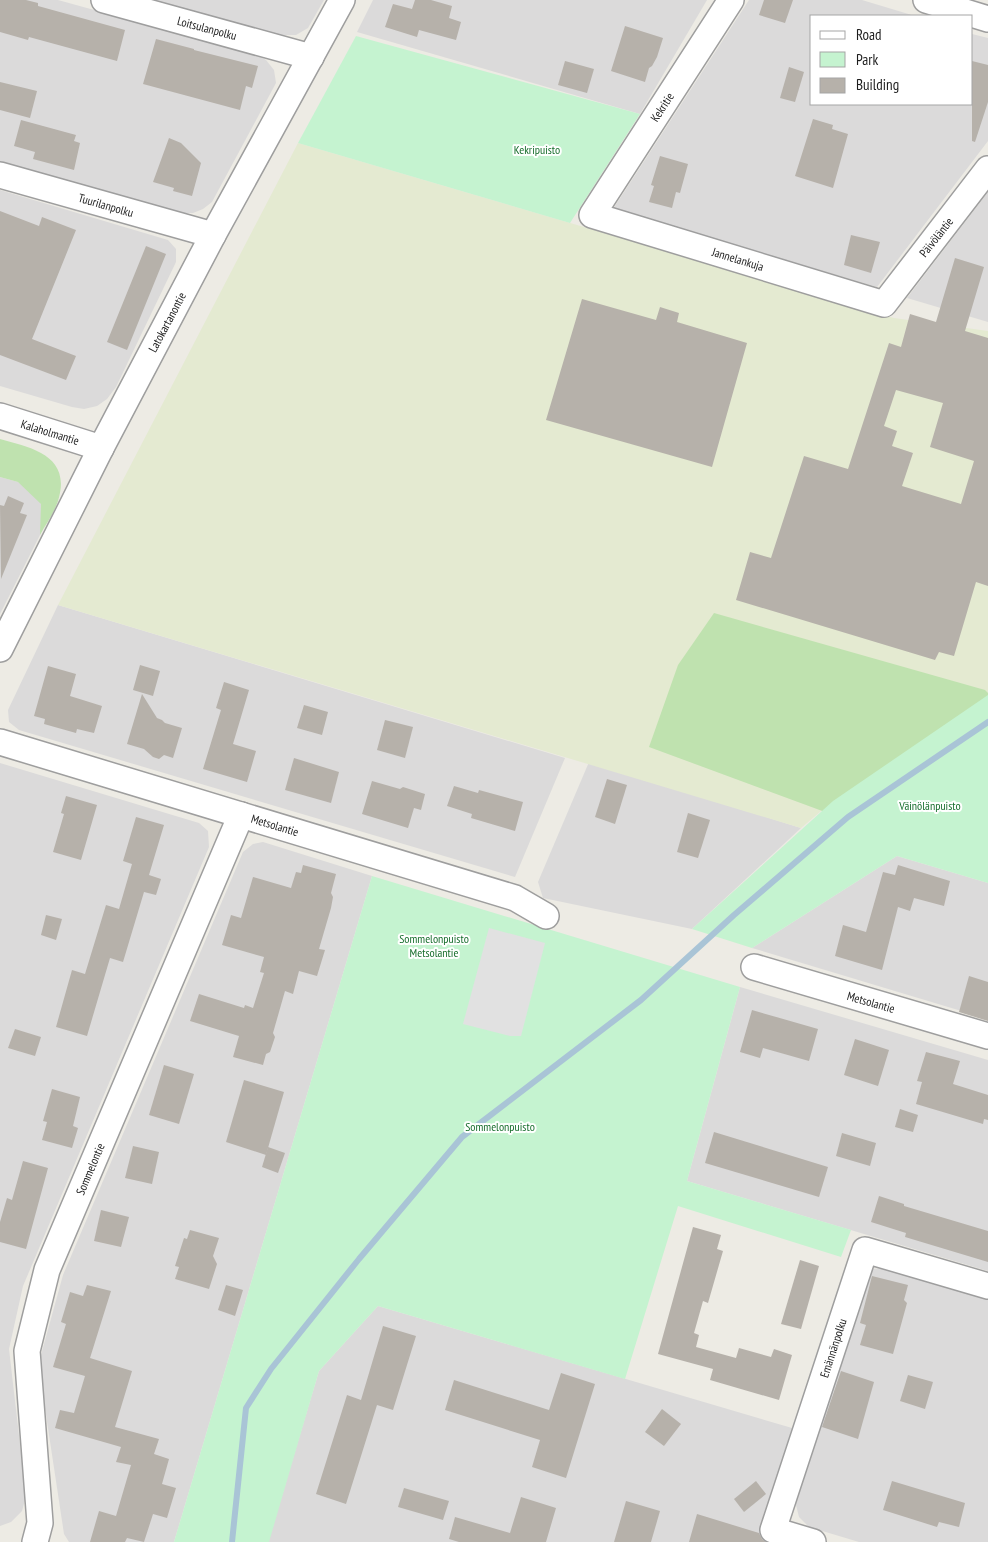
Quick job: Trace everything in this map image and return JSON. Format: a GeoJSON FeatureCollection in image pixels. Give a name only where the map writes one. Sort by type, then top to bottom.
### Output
{"type":"FeatureCollection","features":[{"type":"Feature","properties":{"kind":"street","name":"Loitsulanpolku"},"geometry":{"type":"LineString","coordinates":[[104,0],[311,57]]}},
{"type":"Feature","properties":{"kind":"street","name":"Latokartanontie"},"geometry":{"type":"LineString","coordinates":[[0,648],[101,448],[213,235],[342,0]]}},
{"type":"Feature","properties":{"kind":"street","name":"Kekritie"},"geometry":{"type":"LineString","coordinates":[[592,215],[732,0]]}},
{"type":"Feature","properties":{"kind":"street"},"geometry":{"type":"LineString","coordinates":[[926,0],[988,19]]}},
{"type":"Feature","properties":{"kind":"street","name":"Päivöläntie"},"geometry":{"type":"LineString","coordinates":[[884,304],[988,169]]}},
{"type":"Feature","properties":{"kind":"street","name":"Tuurilanpolku"},"geometry":{"type":"LineString","coordinates":[[0,175],[213,235]]}},
{"type":"Feature","properties":{"kind":"street","name":"Jannelankuja"},"geometry":{"type":"LineString","coordinates":[[592,215],[884,304]]}},
{"type":"Feature","properties":{"kind":"street","name":"Kalaholmantie"},"geometry":{"type":"LineString","coordinates":[[0,416],[101,448]]}},
{"type":"Feature","properties":{"kind":"street","name":"Metsolantie"},"geometry":{"type":"LineString","coordinates":[[0,742],[515,898],[546,916]]}},
{"type":"Feature","properties":{"kind":"street","name":"Sommelontie"},"geometry":{"type":"LineString","coordinates":[[35,1542],[40,1523],[27,1352],[48,1270],[241,815]]}},
{"type":"Feature","properties":{"kind":"street","name":"Metsolantie"},"geometry":{"type":"LineString","coordinates":[[754,967],[988,1036]]}},
{"type":"Feature","properties":{"kind":"street","name":"Emännänpolku"},"geometry":{"type":"LineString","coordinates":[[813,1542],[774,1530],[865,1250],[988,1286]]}},
{"type":"Feature","properties":{"kind":"shaded area"},"geometry":{"type":"Polygon","coordinates":[[[0,0],[58,0],[257,55],[266,60],[274,70],[276,83],[212,202],[203,209],[193,213],[182,213],[0,162],[0,0]]]}},
{"type":"Feature","properties":{"kind":"shaded area"},"geometry":{"type":"Polygon","coordinates":[[[153,0],[324,0],[308,28],[296,35],[281,35],[153,0]]]}},
{"type":"Feature","properties":{"kind":"shaded area"},"geometry":{"type":"Polygon","coordinates":[[[373,0],[707,0],[640,114],[357,32],[373,0]]]}},
{"type":"Feature","properties":{"kind":"shaded area"},"geometry":{"type":"Polygon","coordinates":[[[749,0],[862,0],[912,15],[810,15],[810,105],[973,105],[973,34],[988,38],[988,141],[877,287],[613,209],[749,0]]]}},
{"type":"Feature","properties":{"kind":"shaded area"},"geometry":{"type":"Polygon","coordinates":[[[0,190],[168,240],[176,249],[176,262],[116,387],[107,399],[97,406],[84,409],[72,407],[0,386],[0,190]]]}},
{"type":"Feature","properties":{"kind":"shaded area"},"geometry":{"type":"Polygon","coordinates":[[[988,192],[988,322],[907,298],[988,192]]]}},
{"type":"Feature","properties":{"kind":"shaded area"},"geometry":{"type":"Polygon","coordinates":[[[0,477],[18,482],[34,491],[41,504],[44,516],[40,535],[0,614],[0,477]]]}},
{"type":"Feature","properties":{"kind":"shaded area"},"geometry":{"type":"Polygon","coordinates":[[[58,605],[565,758],[515,877],[19,730],[9,722],[8,710],[58,605]]]}},
{"type":"Feature","properties":{"kind":"shaded area"},"geometry":{"type":"Polygon","coordinates":[[[589,762],[801,828],[692,929],[543,898],[538,882],[589,762]]]}},
{"type":"Feature","properties":{"kind":"shaded area"},"geometry":{"type":"Polygon","coordinates":[[[0,763],[199,823],[208,831],[209,847],[23,1286],[9,1349],[26,1496],[22,1511],[11,1522],[0,1526],[0,763]]]}},
{"type":"Feature","properties":{"kind":"shaded area"},"geometry":{"type":"Polygon","coordinates":[[[263,842],[372,876],[174,1542],[69,1542],[64,1534],[43,1395],[41,1355],[63,1275],[243,852],[253,844],[263,842]]]}},
{"type":"Feature","properties":{"kind":"shaded area"},"geometry":{"type":"Polygon","coordinates":[[[897,856],[988,883],[988,1019],[752,948],[897,856]]]}},
{"type":"Feature","properties":{"kind":"shaded area"},"geometry":{"type":"Polygon","coordinates":[[[489,928],[545,943],[521,1036],[510,1036],[463,1024],[489,928]]]}},
{"type":"Feature","properties":{"kind":"shaded area"},"geometry":{"type":"Polygon","coordinates":[[[740,987],[988,1060],[988,1271],[687,1181],[740,987]]]}},
{"type":"Feature","properties":{"kind":"shaded area"},"geometry":{"type":"Polygon","coordinates":[[[885,1268],[988,1299],[988,1542],[859,1542],[809,1527],[799,1517],[795,1501],[870,1269],[885,1268]]]}},
{"type":"Feature","properties":{"kind":"shaded area"},"geometry":{"type":"Polygon","coordinates":[[[378,1306],[792,1428],[758,1541],[761,1542],[268,1542],[319,1371],[378,1306]]]}},
{"type":"Feature","properties":{"kind":"green space","name":"Kekripuisto"},"geometry":{"type":"Polygon","coordinates":[[[356,36],[640,114],[570,223],[298,143],[356,36]]]}},
{"type":"Feature","properties":{"kind":"green space"},"geometry":{"type":"Polygon","coordinates":[[[298,143],[894,318],[988,331],[988,695],[833,801],[801,828],[58,605],[298,143]]]}},
{"type":"Feature","properties":{"kind":"green space"},"geometry":{"type":"Polygon","coordinates":[[[0,439],[37,451],[55,464],[61,486],[58,501],[40,535],[41,504],[18,482],[0,477],[0,439]]]}},
{"type":"Feature","properties":{"kind":"green space"},"geometry":{"type":"Polygon","coordinates":[[[714,613],[985,690],[988,693],[988,707],[825,812],[649,747],[678,665],[714,613]]]}},
{"type":"Feature","properties":{"kind":"green space","name":"Väinölänpuisto"},"geometry":{"type":"Polygon","coordinates":[[[988,695],[988,883],[897,856],[752,948],[692,929],[833,801],[988,695]]]}},
{"type":"Feature","properties":{"kind":"green space","name":"Sommelonpuisto"},"geometry":{"type":"Polygon","coordinates":[[[372,876],[740,987],[687,1181],[851,1230],[841,1257],[678,1206],[625,1379],[378,1306],[319,1371],[269,1542],[174,1542],[372,876]]]}},
{"type":"Feature","properties":{"kind":"building"},"geometry":{"type":"Polygon","coordinates":[[[0,0],[26,0],[38,3],[38,6],[125,30],[117,61],[29,37],[28,40],[0,32],[0,0]]]}},
{"type":"Feature","properties":{"kind":"building"},"geometry":{"type":"Polygon","coordinates":[[[415,0],[431,0],[452,6],[449,18],[461,22],[456,40],[419,30],[417,37],[385,27],[393,4],[412,9],[415,0]]]}},
{"type":"Feature","properties":{"kind":"building"},"geometry":{"type":"Polygon","coordinates":[[[764,0],[793,0],[785,23],[759,15],[764,0]]]}},
{"type":"Feature","properties":{"kind":"building"},"geometry":{"type":"Polygon","coordinates":[[[625,26],[663,38],[657,57],[649,68],[645,82],[611,71],[625,26]]]}},
{"type":"Feature","properties":{"kind":"building"},"geometry":{"type":"Polygon","coordinates":[[[156,39],[258,66],[252,88],[246,86],[240,110],[143,84],[156,39]]]}},
{"type":"Feature","properties":{"kind":"building"},"geometry":{"type":"Polygon","coordinates":[[[565,61],[594,69],[587,93],[558,85],[565,61]]]}},
{"type":"Feature","properties":{"kind":"building"},"geometry":{"type":"Polygon","coordinates":[[[973,61],[988,65],[988,102],[975,142],[972,141],[973,61]]]}},
{"type":"Feature","properties":{"kind":"building"},"geometry":{"type":"Polygon","coordinates":[[[789,67],[804,72],[795,102],[780,98],[789,67]]]}},
{"type":"Feature","properties":{"kind":"building"},"geometry":{"type":"Polygon","coordinates":[[[0,82],[37,91],[30,118],[0,110],[0,82]]]}},
{"type":"Feature","properties":{"kind":"building"},"geometry":{"type":"Polygon","coordinates":[[[813,119],[833,125],[832,129],[848,134],[833,188],[795,176],[813,119]]]}},
{"type":"Feature","properties":{"kind":"building"},"geometry":{"type":"Polygon","coordinates":[[[21,120],[76,135],[74,141],[80,143],[74,170],[33,159],[35,152],[14,146],[21,120]]]}},
{"type":"Feature","properties":{"kind":"building"},"geometry":{"type":"Polygon","coordinates":[[[169,138],[181,143],[201,163],[192,196],[173,191],[174,188],[153,182],[169,138]]]}},
{"type":"Feature","properties":{"kind":"building"},"geometry":{"type":"Polygon","coordinates":[[[660,156],[688,164],[680,193],[676,192],[672,208],[649,202],[654,186],[651,185],[660,156]]]}},
{"type":"Feature","properties":{"kind":"building"},"geometry":{"type":"Polygon","coordinates":[[[0,211],[39,226],[42,217],[76,230],[32,339],[76,356],[66,380],[0,355],[0,211]]]}},
{"type":"Feature","properties":{"kind":"building"},"geometry":{"type":"Polygon","coordinates":[[[851,235],[880,242],[871,273],[844,265],[851,235]]]}},
{"type":"Feature","properties":{"kind":"building"},"geometry":{"type":"Polygon","coordinates":[[[146,246],[166,254],[127,350],[107,342],[146,246]]]}},
{"type":"Feature","properties":{"kind":"building"},"geometry":{"type":"Polygon","coordinates":[[[955,258],[984,267],[965,331],[988,338],[988,586],[976,582],[954,656],[939,652],[935,660],[736,600],[750,552],[771,558],[804,456],[848,469],[889,343],[901,347],[910,314],[936,322],[955,258]],[[896,390],[884,426],[897,431],[892,446],[913,453],[902,486],[961,504],[974,461],[930,447],[943,403],[896,390]]]}},
{"type":"Feature","properties":{"kind":"building"},"geometry":{"type":"Polygon","coordinates":[[[582,299],[656,320],[660,307],[679,313],[677,322],[747,343],[712,467],[546,420],[582,299]]]}},
{"type":"Feature","properties":{"kind":"building"},"geometry":{"type":"Polygon","coordinates":[[[8,496],[24,503],[20,513],[27,515],[1,579],[0,505],[4,506],[8,496]]]}},
{"type":"Feature","properties":{"kind":"building"},"geometry":{"type":"Polygon","coordinates":[[[140,665],[160,671],[153,696],[133,690],[140,665]]]}},
{"type":"Feature","properties":{"kind":"building"},"geometry":{"type":"Polygon","coordinates":[[[48,666],[76,674],[70,696],[102,706],[94,733],[77,729],[76,733],[44,724],[45,719],[34,716],[48,666]]]}},
{"type":"Feature","properties":{"kind":"building"},"geometry":{"type":"Polygon","coordinates":[[[224,682],[249,690],[233,744],[256,751],[247,782],[203,769],[221,710],[216,708],[224,682]]]}},
{"type":"Feature","properties":{"kind":"building"},"geometry":{"type":"Polygon","coordinates":[[[142,694],[157,718],[165,723],[182,728],[173,758],[164,755],[159,759],[153,757],[144,749],[127,744],[142,694]]]}},
{"type":"Feature","properties":{"kind":"building"},"geometry":{"type":"Polygon","coordinates":[[[304,705],[328,712],[322,735],[297,728],[304,705]]]}},
{"type":"Feature","properties":{"kind":"building"},"geometry":{"type":"Polygon","coordinates":[[[385,720],[413,727],[405,758],[377,750],[385,720]]]}},
{"type":"Feature","properties":{"kind":"building"},"geometry":{"type":"Polygon","coordinates":[[[294,758],[339,772],[331,803],[285,790],[294,758]]]}},
{"type":"Feature","properties":{"kind":"building"},"geometry":{"type":"Polygon","coordinates":[[[607,779],[627,785],[615,824],[595,817],[607,779]]]}},
{"type":"Feature","properties":{"kind":"building"},"geometry":{"type":"Polygon","coordinates":[[[372,781],[400,789],[403,787],[425,794],[421,810],[414,808],[408,828],[362,814],[372,781]]]}},
{"type":"Feature","properties":{"kind":"building"},"geometry":{"type":"Polygon","coordinates":[[[454,786],[478,793],[479,790],[523,802],[515,831],[471,818],[472,814],[447,806],[454,786]]]}},
{"type":"Feature","properties":{"kind":"building"},"geometry":{"type":"Polygon","coordinates":[[[66,796],[97,805],[81,860],[53,852],[64,814],[61,813],[66,796]]]}},
{"type":"Feature","properties":{"kind":"building"},"geometry":{"type":"Polygon","coordinates":[[[688,813],[710,820],[698,858],[677,852],[688,813]]]}},
{"type":"Feature","properties":{"kind":"building"},"geometry":{"type":"Polygon","coordinates":[[[136,817],[164,825],[149,875],[161,879],[156,895],[144,892],[123,962],[110,958],[87,1036],[56,1027],[72,970],[85,974],[106,905],[119,909],[132,864],[123,861],[136,817]]]}},
{"type":"Feature","properties":{"kind":"building"},"geometry":{"type":"Polygon","coordinates":[[[303,865],[336,874],[331,893],[333,897],[331,908],[319,949],[325,950],[317,976],[299,971],[293,994],[285,991],[273,1033],[275,1037],[270,1052],[266,1054],[263,1065],[233,1057],[239,1036],[190,1021],[199,994],[244,1008],[245,1005],[253,1008],[264,973],[260,972],[264,957],[222,945],[231,915],[241,918],[253,877],[291,888],[296,872],[301,873],[303,865]]]}},
{"type":"Feature","properties":{"kind":"building"},"geometry":{"type":"Polygon","coordinates":[[[898,865],[950,881],[944,906],[914,898],[910,911],[898,907],[882,970],[835,956],[843,925],[866,932],[883,872],[895,875],[898,865]]]}},
{"type":"Feature","properties":{"kind":"building"},"geometry":{"type":"Polygon","coordinates":[[[46,915],[62,919],[56,940],[41,935],[46,915]]]}},
{"type":"Feature","properties":{"kind":"building"},"geometry":{"type":"Polygon","coordinates":[[[969,976],[988,982],[988,1021],[959,1012],[969,976]]]}},
{"type":"Feature","properties":{"kind":"building"},"geometry":{"type":"Polygon","coordinates":[[[752,1010],[818,1029],[809,1061],[763,1048],[760,1058],[740,1052],[752,1010]]]}},
{"type":"Feature","properties":{"kind":"building"},"geometry":{"type":"Polygon","coordinates":[[[15,1029],[41,1037],[35,1056],[8,1048],[15,1029]]]}},
{"type":"Feature","properties":{"kind":"building"},"geometry":{"type":"Polygon","coordinates":[[[855,1039],[889,1050],[878,1086],[844,1075],[855,1039]]]}},
{"type":"Feature","properties":{"kind":"building"},"geometry":{"type":"Polygon","coordinates":[[[926,1052],[960,1061],[953,1084],[988,1095],[988,1120],[984,1119],[983,1124],[916,1104],[922,1082],[917,1081],[926,1052]]]}},
{"type":"Feature","properties":{"kind":"building"},"geometry":{"type":"Polygon","coordinates":[[[164,1065],[194,1074],[179,1124],[149,1115],[164,1065]]]}},
{"type":"Feature","properties":{"kind":"building"},"geometry":{"type":"Polygon","coordinates":[[[244,1080],[284,1092],[266,1155],[226,1142],[244,1080]]]}},
{"type":"Feature","properties":{"kind":"building"},"geometry":{"type":"Polygon","coordinates":[[[52,1089],[80,1097],[73,1126],[78,1128],[72,1148],[42,1140],[47,1122],[43,1121],[52,1089]]]}},
{"type":"Feature","properties":{"kind":"building"},"geometry":{"type":"Polygon","coordinates":[[[900,1109],[918,1115],[913,1132],[895,1127],[900,1109]]]}},
{"type":"Feature","properties":{"kind":"building"},"geometry":{"type":"Polygon","coordinates":[[[714,1132],[828,1167],[819,1197],[705,1163],[714,1132]]]}},
{"type":"Feature","properties":{"kind":"building"},"geometry":{"type":"Polygon","coordinates":[[[842,1133],[876,1143],[870,1166],[836,1156],[842,1133]]]}},
{"type":"Feature","properties":{"kind":"building"},"geometry":{"type":"Polygon","coordinates":[[[133,1146],[159,1152],[152,1184],[125,1178],[133,1146]]]}},
{"type":"Feature","properties":{"kind":"building"},"geometry":{"type":"Polygon","coordinates":[[[268,1147],[285,1153],[278,1173],[262,1167],[268,1147]]]}},
{"type":"Feature","properties":{"kind":"building"},"geometry":{"type":"Polygon","coordinates":[[[23,1161],[48,1168],[26,1249],[0,1242],[0,1222],[7,1198],[12,1200],[23,1161]]]}},
{"type":"Feature","properties":{"kind":"building"},"geometry":{"type":"Polygon","coordinates":[[[879,1196],[904,1204],[904,1206],[988,1231],[988,1262],[905,1237],[906,1233],[871,1222],[879,1196]]]}},
{"type":"Feature","properties":{"kind":"building"},"geometry":{"type":"Polygon","coordinates":[[[101,1210],[129,1217],[121,1247],[94,1241],[101,1210]]]}},
{"type":"Feature","properties":{"kind":"building"},"geometry":{"type":"Polygon","coordinates":[[[693,1227],[721,1235],[717,1249],[723,1251],[708,1303],[703,1301],[694,1333],[699,1335],[696,1347],[736,1358],[739,1348],[771,1357],[774,1349],[792,1355],[779,1400],[710,1380],[713,1369],[658,1354],[693,1227]]]}},
{"type":"Feature","properties":{"kind":"building"},"geometry":{"type":"Polygon","coordinates":[[[190,1230],[219,1238],[213,1256],[217,1264],[209,1289],[175,1279],[179,1267],[175,1266],[184,1238],[187,1239],[190,1230]]]}},
{"type":"Feature","properties":{"kind":"building"},"geometry":{"type":"Polygon","coordinates":[[[800,1260],[819,1266],[801,1329],[781,1324],[800,1260]]]}},
{"type":"Feature","properties":{"kind":"building"},"geometry":{"type":"Polygon","coordinates":[[[872,1276],[908,1285],[904,1300],[907,1303],[893,1354],[860,1345],[866,1325],[860,1323],[872,1276]]]}},
{"type":"Feature","properties":{"kind":"building"},"geometry":{"type":"Polygon","coordinates":[[[87,1285],[111,1291],[90,1358],[132,1371],[115,1427],[159,1439],[154,1454],[169,1459],[162,1484],[176,1488],[167,1518],[153,1514],[144,1542],[127,1538],[125,1542],[90,1542],[99,1511],[116,1516],[131,1465],[116,1462],[121,1447],[55,1428],[60,1410],[74,1413],[85,1376],[53,1367],[66,1324],[61,1322],[70,1292],[83,1296],[87,1285]]]}},
{"type":"Feature","properties":{"kind":"building"},"geometry":{"type":"Polygon","coordinates":[[[226,1285],[243,1290],[235,1316],[218,1310],[226,1285]]]}},
{"type":"Feature","properties":{"kind":"building"},"geometry":{"type":"Polygon","coordinates":[[[383,1326],[416,1336],[393,1410],[377,1405],[346,1504],[316,1494],[347,1395],[361,1400],[383,1326]]]}},
{"type":"Feature","properties":{"kind":"building"},"geometry":{"type":"Polygon","coordinates":[[[841,1371],[874,1382],[858,1439],[822,1427],[841,1371]]]}},
{"type":"Feature","properties":{"kind":"building"},"geometry":{"type":"Polygon","coordinates":[[[561,1373],[595,1384],[566,1478],[532,1467],[540,1440],[445,1410],[454,1380],[549,1410],[561,1373]]]}},
{"type":"Feature","properties":{"kind":"building"},"geometry":{"type":"Polygon","coordinates":[[[908,1375],[933,1382],[925,1409],[900,1401],[908,1375]]]}},
{"type":"Feature","properties":{"kind":"building"},"geometry":{"type":"Polygon","coordinates":[[[662,1409],[681,1424],[664,1446],[645,1432],[662,1409]]]}},
{"type":"Feature","properties":{"kind":"building"},"geometry":{"type":"Polygon","coordinates":[[[756,1481],[766,1494],[744,1512],[734,1499],[756,1481]]]}},
{"type":"Feature","properties":{"kind":"building"},"geometry":{"type":"Polygon","coordinates":[[[892,1481],[965,1503],[959,1527],[939,1522],[937,1527],[883,1510],[892,1481]]]}},
{"type":"Feature","properties":{"kind":"building"},"geometry":{"type":"Polygon","coordinates":[[[404,1488],[449,1501],[443,1520],[398,1507],[404,1488]]]}},
{"type":"Feature","properties":{"kind":"building"},"geometry":{"type":"Polygon","coordinates":[[[521,1497],[556,1508],[546,1542],[459,1542],[449,1539],[455,1517],[510,1533],[521,1497]]]}},
{"type":"Feature","properties":{"kind":"building"},"geometry":{"type":"Polygon","coordinates":[[[626,1501],[660,1511],[651,1542],[614,1542],[626,1501]]]}},
{"type":"Feature","properties":{"kind":"building"},"geometry":{"type":"Polygon","coordinates":[[[697,1514],[759,1533],[766,1542],[689,1542],[697,1514]]]}},
{"type":"Feature","properties":{"kind":"waterway"},"geometry":{"type":"LineString","coordinates":[[232,1542],[246,1408],[271,1369],[359,1259],[462,1137],[641,1000],[734,915],[848,817],[988,722]]}},
{"type":"Feature","properties":{"kind":"park label","name":"Sommelonpuisto Metsolantie"},"geometry":{"type":"Point","coordinates":[434,945]}}]}
